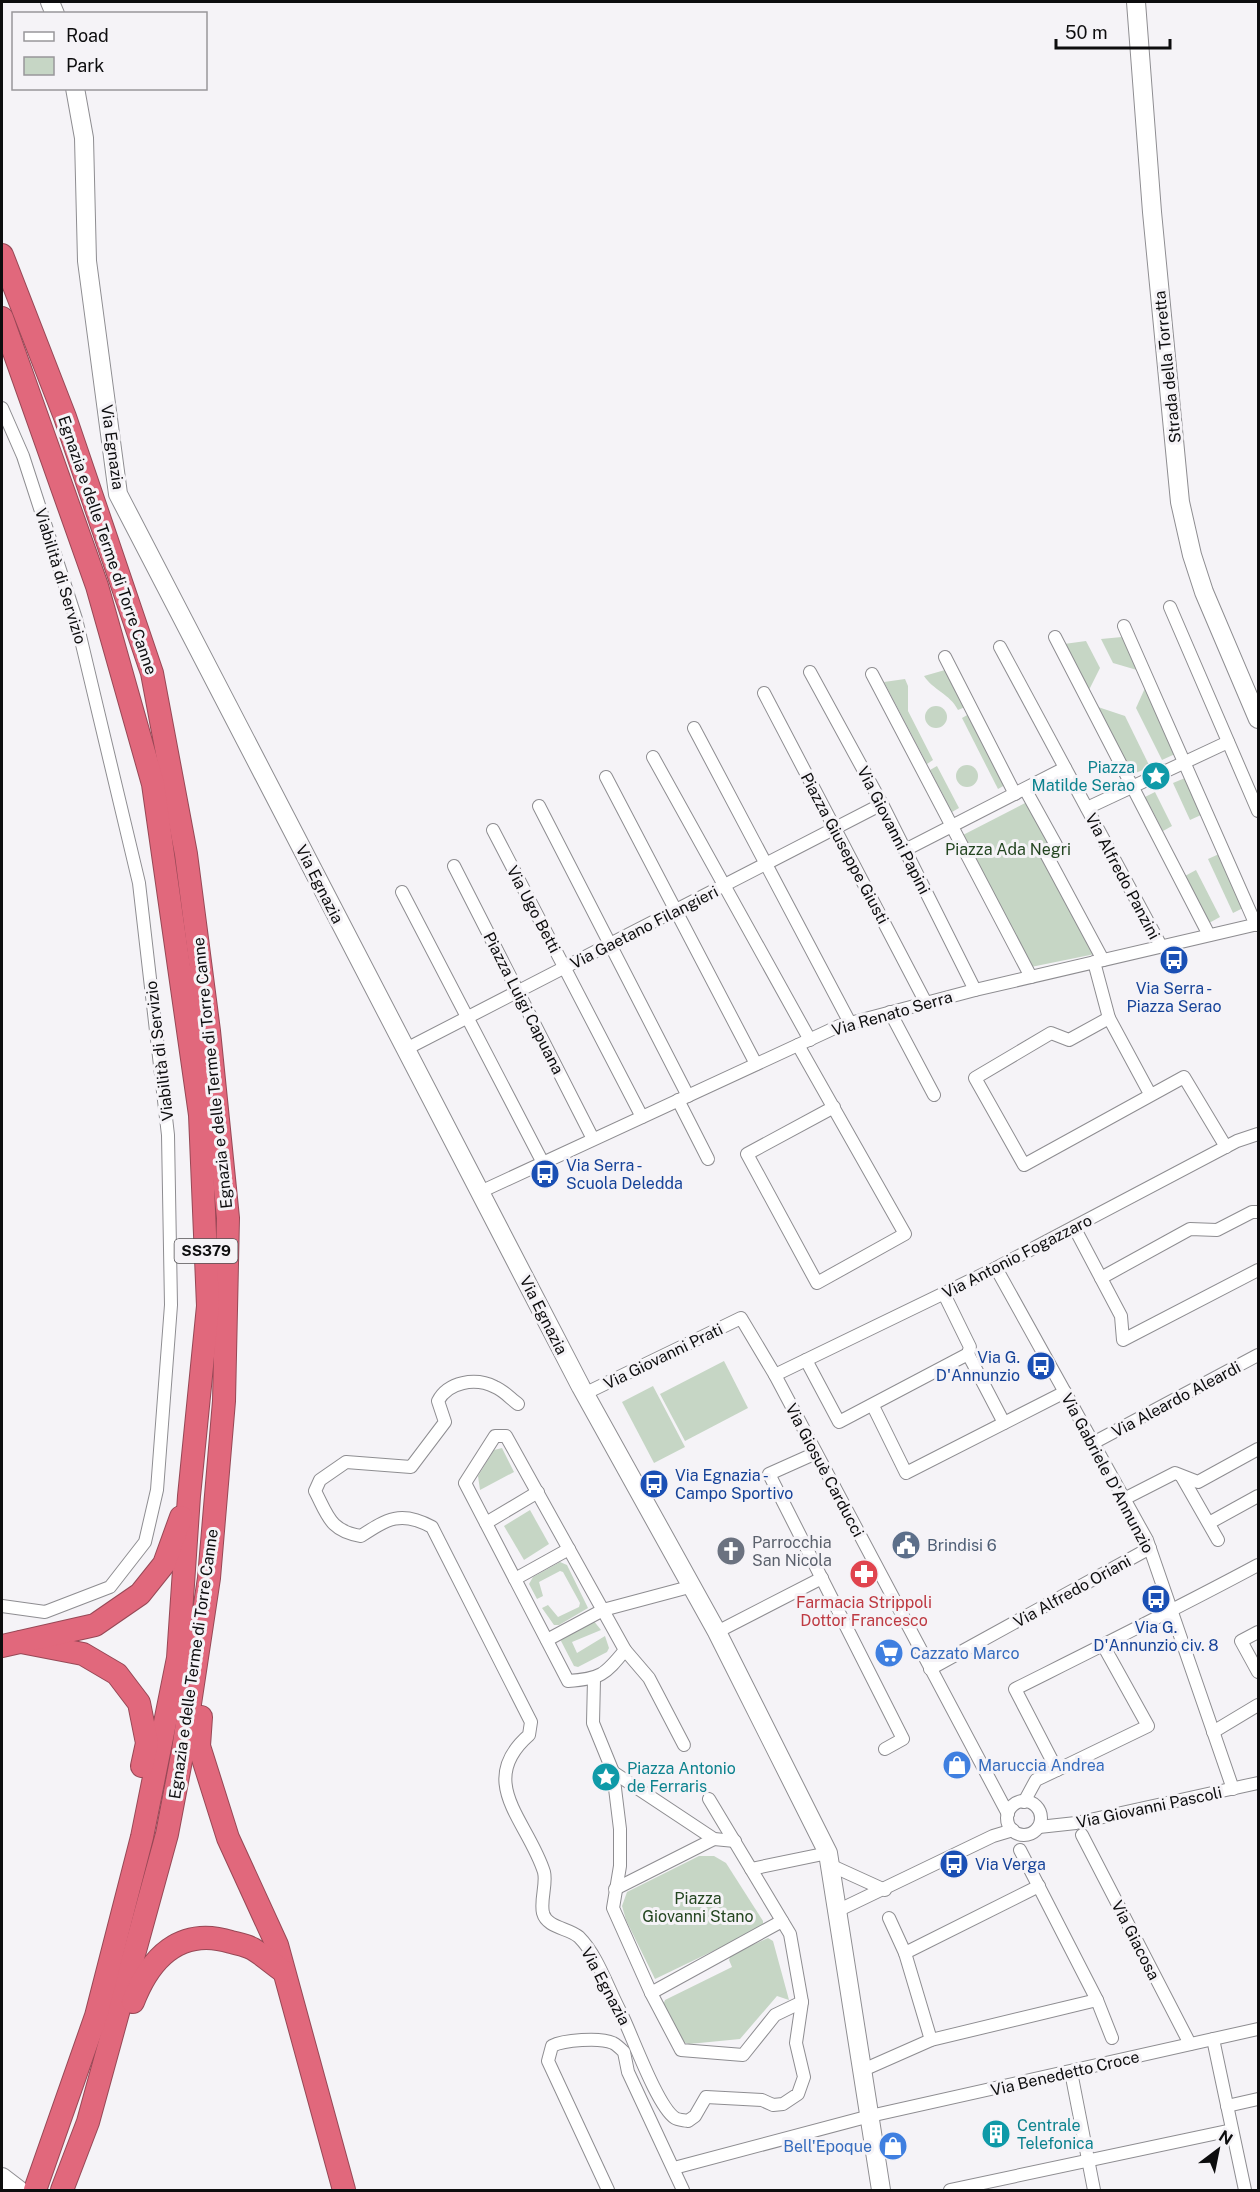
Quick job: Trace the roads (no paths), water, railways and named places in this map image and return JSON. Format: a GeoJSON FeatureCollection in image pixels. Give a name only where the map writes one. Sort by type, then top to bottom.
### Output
{"type":"FeatureCollection","features":[{"type":"Feature","properties":{"kind":"highway","name":"Egnazia e delle Terme di Torre Canne"},"geometry":{"type":"LineString","coordinates":[[2,255],[65,417],[152,673],[186,854],[209,1030],[228,1218],[224,1401],[209,1578],[183,1750],[167,1834],[88,2122],[62,2190]]}},
{"type":"Feature","properties":{"kind":"highway","name":"Egnazia e delle Terme di Torre Canne"},"geometry":{"type":"LineString","coordinates":[[2,318],[97,586],[153,784],[200,1114],[208,1306],[189,1496],[178,1658],[142,1837],[96,2016],[35,2190]]}},
{"type":"Feature","properties":{"kind":"highway"},"geometry":{"type":"LineString","coordinates":[[11,1644],[95,1625],[140,1594],[164,1564],[189,1496]]}},
{"type":"Feature","properties":{"kind":"highway"},"geometry":{"type":"LineString","coordinates":[[209,1578],[199,1746],[228,1838],[277,1945],[344,2190]]}},
{"type":"Feature","properties":{"kind":"highway"},"geometry":{"type":"LineString","coordinates":[[11,1644],[83,1654],[117,1674],[139,1703],[147,1743],[115,1904],[120,1923]]}},
{"type":"Feature","properties":{"kind":"highway"},"geometry":{"type":"LineString","coordinates":[[88,2122],[142,1979],[155,1962],[182,1939],[217,1937],[240,1944],[251,1948],[283,1971]]}},
{"type":"Feature","properties":{"kind":"street","name":"Strada della Torretta"},"geometry":{"type":"LineString","coordinates":[[1136,2],[1152,212],[1180,502],[1192,555],[1204,592],[1258,719]]}},
{"type":"Feature","properties":{"kind":"street","name":"Via Egnazia"},"geometry":{"type":"LineString","coordinates":[[75,90],[84,138],[87,261],[118,494],[584,1394],[717,1632],[829,1859],[881,2190]]}},
{"type":"Feature","properties":{"kind":"street","name":"Viabilità di Servizio"},"geometry":{"type":"LineString","coordinates":[[2,408],[23,456],[76,619],[139,883],[168,1135],[171,1305],[157,1490],[145,1542],[111,1587],[45,1612],[2,1606]]}},
{"type":"Feature","properties":{"kind":"street"},"geometry":{"type":"LineString","coordinates":[[1170,608],[1258,812]]}},
{"type":"Feature","properties":{"kind":"street"},"geometry":{"type":"LineString","coordinates":[[1124,626],[1257,925]]}},
{"type":"Feature","properties":{"kind":"street"},"geometry":{"type":"LineString","coordinates":[[1055,637],[1209,935]]}},
{"type":"Feature","properties":{"kind":"street","name":"Via Alfredo Panzini"},"geometry":{"type":"LineString","coordinates":[[1000,647],[1161,946]]}},
{"type":"Feature","properties":{"kind":"street"},"geometry":{"type":"LineString","coordinates":[[945,657],[1020,791],[1056,845],[1046,852],[1098,961],[1110,1018],[1150,1094]]}},
{"type":"Feature","properties":{"kind":"street","name":"Via Giovanni Papini"},"geometry":{"type":"LineString","coordinates":[[810,672],[882,804],[975,990]]}},
{"type":"Feature","properties":{"kind":"street"},"geometry":{"type":"LineString","coordinates":[[872,674],[1031,977]]}},
{"type":"Feature","properties":{"kind":"street","name":"Piazza Giuseppe Giusti"},"geometry":{"type":"LineString","coordinates":[[764,693],[926,1003]]}},
{"type":"Feature","properties":{"kind":"street"},"geometry":{"type":"LineString","coordinates":[[694,728],[850,1023]]}},
{"type":"Feature","properties":{"kind":"street"},"geometry":{"type":"LineString","coordinates":[[1087,808],[1228,742]]}},
{"type":"Feature","properties":{"kind":"street"},"geometry":{"type":"LineString","coordinates":[[653,757],[725,886],[804,1042],[834,1107],[905,1234],[817,1283],[747,1154],[834,1107]]}},
{"type":"Feature","properties":{"kind":"street"},"geometry":{"type":"LineString","coordinates":[[905,850],[1065,768]]}},
{"type":"Feature","properties":{"kind":"street"},"geometry":{"type":"LineString","coordinates":[[606,777],[756,1064]]}},
{"type":"Feature","properties":{"kind":"street","name":"Via Gaetano Filangieri"},"geometry":{"type":"LineString","coordinates":[[406,1049],[882,804]]}},
{"type":"Feature","properties":{"kind":"street"},"geometry":{"type":"LineString","coordinates":[[539,806],[611,944],[683,1098],[708,1159]]}},
{"type":"Feature","properties":{"kind":"street","name":"Via Ugo Betti"},"geometry":{"type":"LineString","coordinates":[[493,830],[642,1117]]}},
{"type":"Feature","properties":{"kind":"street","name":"Piazza Luigi Capuana"},"geometry":{"type":"LineString","coordinates":[[454,866],[593,1139]]}},
{"type":"Feature","properties":{"kind":"street"},"geometry":{"type":"LineString","coordinates":[[402,892],[543,1163]]}},
{"type":"Feature","properties":{"kind":"street","name":"Via Renato Serra"},"geometry":{"type":"LineString","coordinates":[[480,1192],[804,1042],[850,1023],[975,990],[1257,925]]}},
{"type":"Feature","properties":{"kind":"street"},"geometry":{"type":"LineString","coordinates":[[890,1012],[934,1095]]}},
{"type":"Feature","properties":{"kind":"street"},"geometry":{"type":"LineString","coordinates":[[1110,1018],[1070,1040],[1051,1033],[975,1078],[1024,1165],[1184,1077],[1226,1147]]}},
{"type":"Feature","properties":{"kind":"street","name":"Via Antonio Fogazzaro"},"geometry":{"type":"LineString","coordinates":[[775,1375],[944,1294],[1226,1147],[1258,1134]]}},
{"type":"Feature","properties":{"kind":"street"},"geometry":{"type":"LineString","coordinates":[[1101,1278],[1190,1230],[1217,1230],[1252,1212],[1258,1212]]}},
{"type":"Feature","properties":{"kind":"street"},"geometry":{"type":"LineString","coordinates":[[1074,1227],[1121,1316],[1123,1340],[1258,1270]]}},
{"type":"Feature","properties":{"kind":"street","name":"Via Gabriele D'Annunzio"},"geometry":{"type":"LineString","coordinates":[[996,1268],[1150,1548],[1233,1789]]}},
{"type":"Feature","properties":{"kind":"street"},"geometry":{"type":"LineString","coordinates":[[944,1294],[970,1347],[968,1354],[1004,1423]]}},
{"type":"Feature","properties":{"kind":"street","name":"Via Giovanni Prati"},"geometry":{"type":"LineString","coordinates":[[584,1394],[741,1318]]}},
{"type":"Feature","properties":{"kind":"street","name":"Via Giosuè Carducci"},"geometry":{"type":"LineString","coordinates":[[741,1318],[775,1375],[1008,1814]]}},
{"type":"Feature","properties":{"kind":"street"},"geometry":{"type":"LineString","coordinates":[[806,1360],[838,1422],[873,1406],[968,1354]]}},
{"type":"Feature","properties":{"kind":"street","name":"Via Aleardo Aleardi"},"geometry":{"type":"LineString","coordinates":[[1093,1443],[1258,1355]]}},
{"type":"Feature","properties":{"kind":"street","name":"Via Egnazia"},"geometry":{"type":"LineString","coordinates":[[518,1404],[495,1386],[466,1381],[443,1392],[438,1401],[445,1422],[411,1467],[346,1462],[320,1480],[315,1491],[331,1523],[343,1533],[361,1536],[389,1518],[420,1521],[432,1527],[531,1722],[529,1735],[514,1748],[505,1766],[505,1784],[507,1799],[518,1814],[545,1875],[542,1892],[543,1915],[552,1924],[571,1930],[584,1943],[628,2026],[664,2107],[676,2119],[688,2121],[706,2097],[762,2100],[773,2105],[783,2104],[798,2094],[804,2077],[796,2043],[802,2002]]}},
{"type":"Feature","properties":{"kind":"street"},"geometry":{"type":"LineString","coordinates":[[873,1406],[906,1473],[1065,1392]]}},
{"type":"Feature","properties":{"kind":"street"},"geometry":{"type":"LineString","coordinates":[[625,1650],[613,1665],[594,1679],[568,1681],[465,1483],[495,1436],[506,1436],[625,1650],[649,1678],[684,1745]]}},
{"type":"Feature","properties":{"kind":"street"},"geometry":{"type":"LineString","coordinates":[[1124,1499],[1175,1473],[1198,1482],[1258,1449]]}},
{"type":"Feature","properties":{"kind":"street"},"geometry":{"type":"LineString","coordinates":[[816,1453],[769,1474],[903,1739],[885,1749]]}},
{"type":"Feature","properties":{"kind":"street"},"geometry":{"type":"LineString","coordinates":[[1182,1477],[1218,1540]]}},
{"type":"Feature","properties":{"kind":"street"},"geometry":{"type":"LineString","coordinates":[[486,1523],[538,1492]]}},
{"type":"Feature","properties":{"kind":"street"},"geometry":{"type":"LineString","coordinates":[[1209,1523],[1258,1496]]}},
{"type":"Feature","properties":{"kind":"street","name":"Via Alfredo Oriani"},"geometry":{"type":"LineString","coordinates":[[930,1669],[1150,1548]]}},
{"type":"Feature","properties":{"kind":"street"},"geometry":{"type":"LineString","coordinates":[[515,1579],[569,1549]]}},
{"type":"Feature","properties":{"kind":"street"},"geometry":{"type":"LineString","coordinates":[[1057,1770],[1015,1689],[1172,1611],[1258,1565]]}},
{"type":"Feature","properties":{"kind":"street"},"geometry":{"type":"LineString","coordinates":[[717,1632],[822,1578]]}},
{"type":"Feature","properties":{"kind":"street"},"geometry":{"type":"LineString","coordinates":[[547,1640],[603,1610],[693,1587]]}},
{"type":"Feature","properties":{"kind":"street"},"geometry":{"type":"LineString","coordinates":[[1258,1632],[1241,1641],[1258,1672]]}},
{"type":"Feature","properties":{"kind":"street"},"geometry":{"type":"LineString","coordinates":[[1024,1802],[1036,1780],[1148,1726],[1103,1645]]}},
{"type":"Feature","properties":{"kind":"street"},"geometry":{"type":"LineString","coordinates":[[594,1679],[593,1723],[613,1772],[621,1829],[613,1908],[651,1993],[681,2050],[743,2055],[775,2015],[802,2002],[790,1934],[709,1799]]}},
{"type":"Feature","properties":{"kind":"street"},"geometry":{"type":"LineString","coordinates":[[1213,1732],[1258,1705]]}},
{"type":"Feature","properties":{"kind":"street"},"geometry":{"type":"LineString","coordinates":[[613,1772],[714,1839],[735,1841]]}},
{"type":"Feature","properties":{"kind":"street","name":"Via Giovanni Pascoli"},"geometry":{"type":"LineString","coordinates":[[1039,1827],[1076,1823],[1258,1784]]}},
{"type":"Feature","properties":{"kind":"street"},"geometry":{"type":"LineString","coordinates":[[1024,1802],[1037,1807],[1041,1820],[1039,1827],[1028,1835],[1022,1835],[1013,1830],[1008,1821],[1008,1814],[1017,1803],[1024,1802]]}},
{"type":"Feature","properties":{"kind":"street"},"geometry":{"type":"LineString","coordinates":[[838,1910],[885,1890],[993,1836],[1013,1830]]}},
{"type":"Feature","properties":{"kind":"street","name":"Via Giacosa"},"geometry":{"type":"LineString","coordinates":[[1082,1835],[1190,2044]]}},
{"type":"Feature","properties":{"kind":"street"},"geometry":{"type":"LineString","coordinates":[[615,1890],[714,1839]]}},
{"type":"Feature","properties":{"kind":"street"},"geometry":{"type":"LineString","coordinates":[[1020,1851],[1097,2000],[1112,2038]]}},
{"type":"Feature","properties":{"kind":"street"},"geometry":{"type":"LineString","coordinates":[[751,1869],[829,1859],[885,1890]]}},
{"type":"Feature","properties":{"kind":"street"},"geometry":{"type":"LineString","coordinates":[[905,1953],[1039,1886]]}},
{"type":"Feature","properties":{"kind":"street"},"geometry":{"type":"LineString","coordinates":[[889,1918],[905,1953],[931,2040]]}},
{"type":"Feature","properties":{"kind":"street"},"geometry":{"type":"LineString","coordinates":[[651,1993],[782,1920]]}},
{"type":"Feature","properties":{"kind":"street"},"geometry":{"type":"LineString","coordinates":[[863,2070],[931,2040],[1097,2000]]}},
{"type":"Feature","properties":{"kind":"street","name":"Via Benedetto Croce"},"geometry":{"type":"LineString","coordinates":[[674,2168],[870,2116],[1258,2029]]}},
{"type":"Feature","properties":{"kind":"street"},"geometry":{"type":"LineString","coordinates":[[1213,2039],[1245,2190]]}},
{"type":"Feature","properties":{"kind":"street"},"geometry":{"type":"LineString","coordinates":[[609,2190],[548,2061],[552,2046],[561,2041],[604,2041],[624,2052],[628,2072],[683,2190]]}},
{"type":"Feature","properties":{"kind":"street"},"geometry":{"type":"LineString","coordinates":[[1071,2072],[1094,2190]]}},
{"type":"Feature","properties":{"kind":"street"},"geometry":{"type":"LineString","coordinates":[[1227,2106],[1258,2099]]}},
{"type":"Feature","properties":{"kind":"street"},"geometry":{"type":"LineString","coordinates":[[950,2190],[1232,2130]]}},
{"type":"Feature","properties":{"kind":"street"},"geometry":{"type":"LineString","coordinates":[[2,2177],[20,2190]]}},
{"type":"Feature","properties":{"kind":"place","name":"Piazza Matilde Serao"},"geometry":{"type":"Point","coordinates":[1156,776]}},
{"type":"Feature","properties":{"kind":"place","name":"Via Serra - Piazza Serao"},"geometry":{"type":"Point","coordinates":[1174,960]}},
{"type":"Feature","properties":{"kind":"place","name":"Via Serra - Scuola Deledda"},"geometry":{"type":"Point","coordinates":[545,1174]}},
{"type":"Feature","properties":{"kind":"place","name":"Via G. D'Annunzio"},"geometry":{"type":"Point","coordinates":[1041,1366]}},
{"type":"Feature","properties":{"kind":"place","name":"Via Egnazia - Campo Sportivo"},"geometry":{"type":"Point","coordinates":[654,1484]}},
{"type":"Feature","properties":{"kind":"place","name":"Brindisi 6"},"geometry":{"type":"Point","coordinates":[906,1545]}},
{"type":"Feature","properties":{"kind":"place","name":"Parrocchia San Nicola"},"geometry":{"type":"Point","coordinates":[731,1551]}},
{"type":"Feature","properties":{"kind":"place","name":"Farmacia Strippoli Dottor Francesco"},"geometry":{"type":"Point","coordinates":[864,1574]}},
{"type":"Feature","properties":{"kind":"place","name":"Via G. D'Annunzio civ. 8"},"geometry":{"type":"Point","coordinates":[1156,1599]}},
{"type":"Feature","properties":{"kind":"place","name":"Cazzato Marco"},"geometry":{"type":"Point","coordinates":[889,1653]}},
{"type":"Feature","properties":{"kind":"place","name":"Maruccia Andrea"},"geometry":{"type":"Point","coordinates":[957,1765]}},
{"type":"Feature","properties":{"kind":"place","name":"Piazza Antonio de Ferraris"},"geometry":{"type":"Point","coordinates":[606,1777]}},
{"type":"Feature","properties":{"kind":"place","name":"Via Verga"},"geometry":{"type":"Point","coordinates":[954,1864]}},
{"type":"Feature","properties":{"kind":"place","name":"Centrale Telefonica"},"geometry":{"type":"Point","coordinates":[996,2134]}},
{"type":"Feature","properties":{"kind":"place","name":"Bell'Epoque"},"geometry":{"type":"Point","coordinates":[893,2146]}},
{"type":"Feature","properties":{"kind":"park label","name":"Piazza Ada Negri"},"geometry":{"type":"Point","coordinates":[1008,849]}},
{"type":"Feature","properties":{"kind":"park label","name":"Piazza Giovanni Stano"},"geometry":{"type":"Point","coordinates":[698,1907]}}]}
